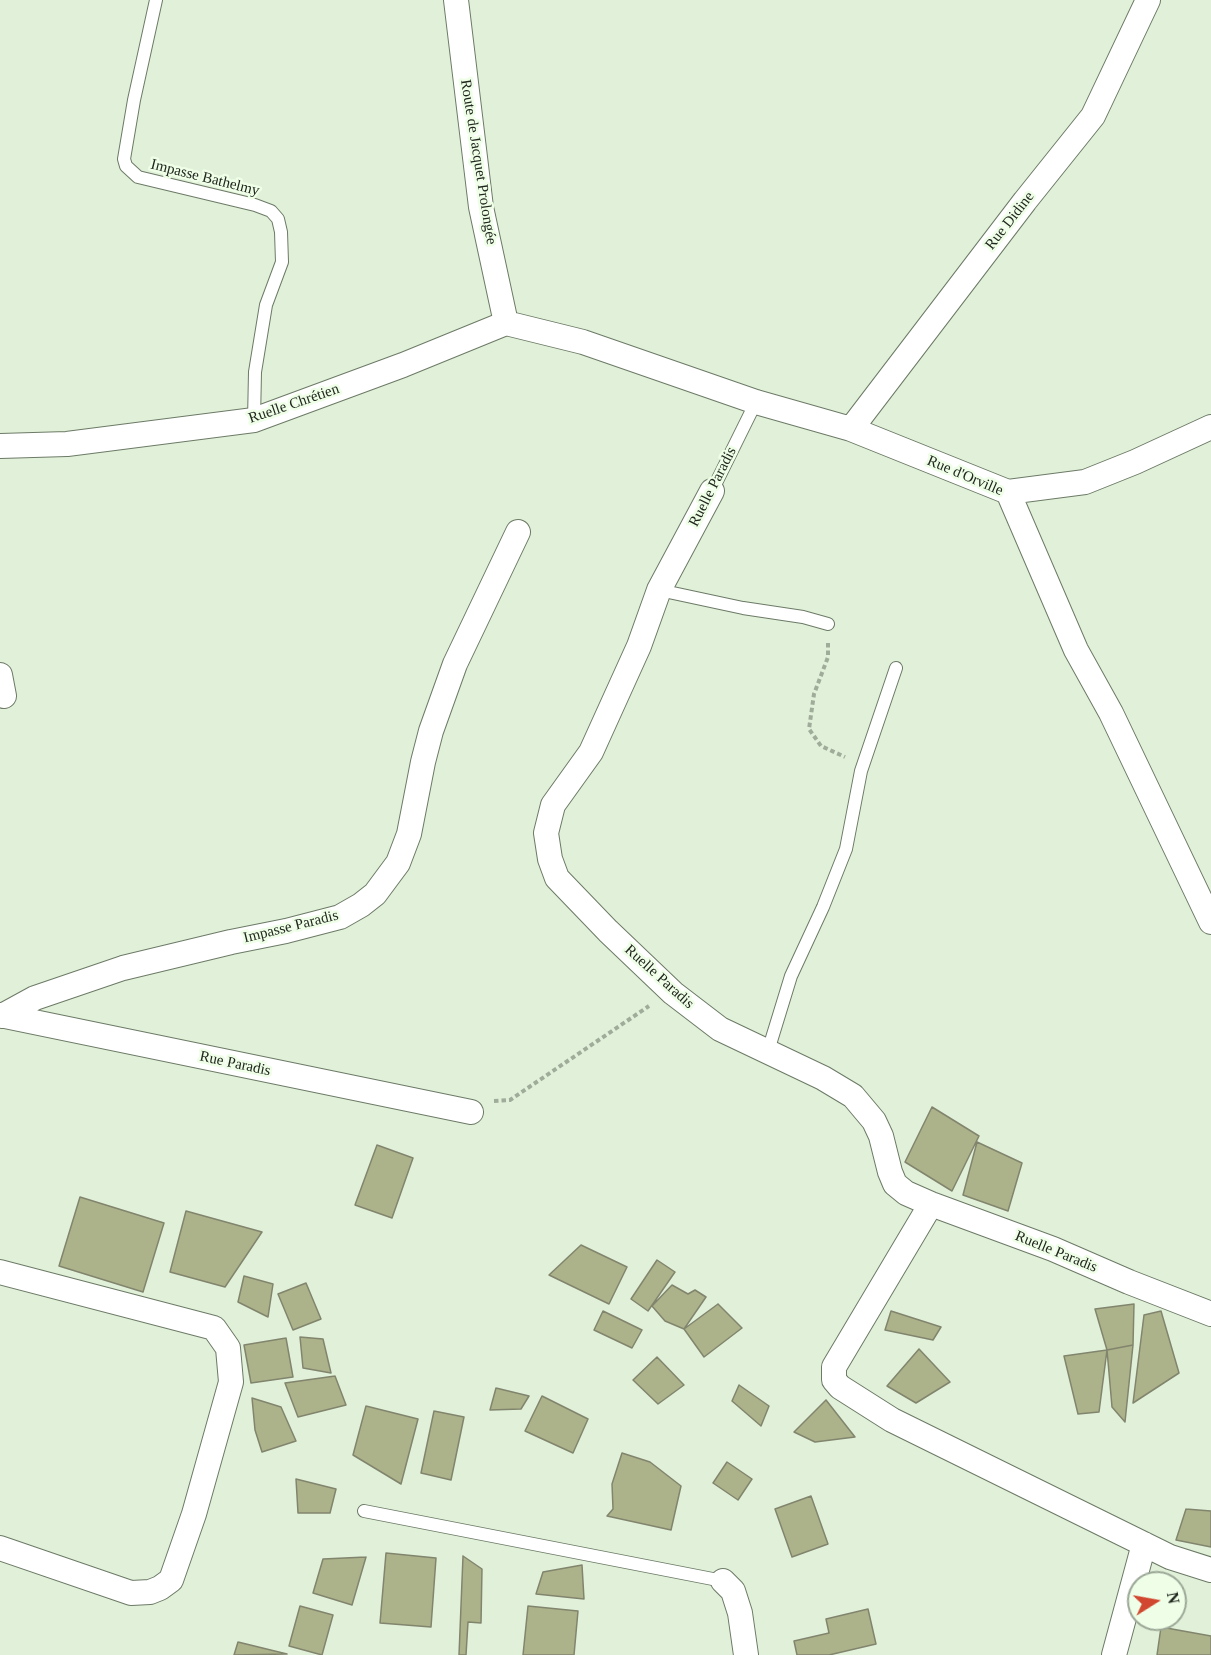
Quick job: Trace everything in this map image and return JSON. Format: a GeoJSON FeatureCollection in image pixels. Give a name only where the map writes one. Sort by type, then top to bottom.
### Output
{"type":"FeatureCollection","features":[{"type":"Feature","properties":{"kind":"street","name":"Route de Jacquet Prolongée"},"geometry":{"type":"LineString","coordinates":[[456,0],[481,207],[506,323]]}},
{"type":"Feature","properties":{"kind":"street","name":"Rue Didine"},"geometry":{"type":"LineString","coordinates":[[851,429],[1093,116],[1148,0]]}},
{"type":"Feature","properties":{"kind":"street","name":"Ruelle Chrétien"},"geometry":{"type":"LineString","coordinates":[[0,446],[67,444],[254,420],[403,365],[506,323]]}},
{"type":"Feature","properties":{"kind":"street","name":"Rue d'Orville"},"geometry":{"type":"LineString","coordinates":[[506,323],[583,342],[756,402],[851,429],[1008,492],[1076,650],[1111,713],[1203,901],[1211,922]]}},
{"type":"Feature","properties":{"kind":"street"},"geometry":{"type":"LineString","coordinates":[[1008,492],[1085,482],[1211,427]]}},
{"type":"Feature","properties":{"kind":"street","name":"Ruelle Paradis"},"geometry":{"type":"LineString","coordinates":[[712,491],[659,590],[639,646],[591,752],[553,805],[546,833],[550,860],[557,878],[673,993],[720,1029],[824,1078],[853,1096],[874,1121],[881,1136],[890,1172],[896,1184],[906,1193],[1053,1249],[1211,1314]]}},
{"type":"Feature","properties":{"kind":"street","name":"Impasse Paradis"},"geometry":{"type":"LineString","coordinates":[[1,1015],[35,998],[123,968],[295,929],[339,916],[361,905],[375,894],[398,863],[409,834],[431,731],[455,664],[518,532]]}},
{"type":"Feature","properties":{"kind":"street","name":"Rue Paradis"},"geometry":{"type":"LineString","coordinates":[[1,1015],[471,1112]]}},
{"type":"Feature","properties":{"kind":"street"},"geometry":{"type":"LineString","coordinates":[[931,1204],[834,1367],[834,1380],[840,1387],[892,1420],[1170,1557],[1211,1570]]}},
{"type":"Feature","properties":{"kind":"street"},"geometry":{"type":"LineString","coordinates":[[0,1272],[214,1328],[228,1348],[231,1382],[194,1514],[171,1580],[150,1592],[131,1593],[0,1548]]}},
{"type":"Feature","properties":{"kind":"street"},"geometry":{"type":"LineString","coordinates":[[1114,1655],[1144,1544]]}},
{"type":"Feature","properties":{"kind":"street"},"geometry":{"type":"LineString","coordinates":[[723,1581],[733,1591],[740,1613],[746,1655]]}},
{"type":"Feature","properties":{"kind":"lane","name":"Impasse Bathelmy"},"geometry":{"type":"LineString","coordinates":[[156,0],[134,100],[124,159],[126,166],[138,177],[255,205],[271,211],[278,219],[282,262],[266,305],[255,372],[254,420]]}},
{"type":"Feature","properties":{"kind":"lane","name":"Ruelle Paradis"},"geometry":{"type":"LineString","coordinates":[[712,491],[756,402]]}},
{"type":"Feature","properties":{"kind":"lane"},"geometry":{"type":"LineString","coordinates":[[659,590],[743,608],[803,617],[828,624]]}},
{"type":"Feature","properties":{"kind":"lane"},"geometry":{"type":"LineString","coordinates":[[768,1051],[791,976],[823,907],[846,849],[861,771],[896,668]]}},
{"type":"Feature","properties":{"kind":"lane"},"geometry":{"type":"LineString","coordinates":[[364,1511],[723,1581]]}},
{"type":"Feature","properties":{"kind":"path"},"geometry":{"type":"LineString","coordinates":[[828,624],[828,657],[814,694],[809,729],[821,746],[853,761],[861,771]]}},
{"type":"Feature","properties":{"kind":"path"},"geometry":{"type":"LineString","coordinates":[[471,1112],[493,1101],[510,1100],[673,993]]}},
{"type":"Feature","properties":{"kind":"building"},"geometry":{"type":"Polygon","coordinates":[[[932,1107],[979,1136],[952,1191],[905,1162],[932,1107]]]}},
{"type":"Feature","properties":{"kind":"building"},"geometry":{"type":"Polygon","coordinates":[[[977,1142],[1022,1163],[1008,1211],[963,1195],[977,1142]]]}},
{"type":"Feature","properties":{"kind":"building"},"geometry":{"type":"Polygon","coordinates":[[[377,1145],[413,1158],[392,1218],[355,1205],[377,1145]]]}},
{"type":"Feature","properties":{"kind":"building"},"geometry":{"type":"Polygon","coordinates":[[[80,1197],[164,1223],[143,1292],[59,1266],[80,1197]]]}},
{"type":"Feature","properties":{"kind":"building"},"geometry":{"type":"Polygon","coordinates":[[[186,1211],[262,1232],[225,1287],[170,1272],[186,1211]]]}},
{"type":"Feature","properties":{"kind":"building"},"geometry":{"type":"Polygon","coordinates":[[[581,1245],[627,1267],[609,1304],[549,1275],[581,1245]]]}},
{"type":"Feature","properties":{"kind":"building"},"geometry":{"type":"Polygon","coordinates":[[[657,1260],[675,1272],[648,1311],[631,1299],[657,1260]]]}},
{"type":"Feature","properties":{"kind":"building"},"geometry":{"type":"Polygon","coordinates":[[[244,1276],[273,1284],[268,1317],[238,1302],[244,1276]]]}},
{"type":"Feature","properties":{"kind":"building"},"geometry":{"type":"Polygon","coordinates":[[[306,1283],[321,1319],[293,1330],[278,1294],[306,1283]]]}},
{"type":"Feature","properties":{"kind":"building"},"geometry":{"type":"Polygon","coordinates":[[[672,1285],[688,1294],[695,1290],[706,1297],[684,1329],[665,1321],[652,1306],[672,1285]]]}},
{"type":"Feature","properties":{"kind":"building"},"geometry":{"type":"Polygon","coordinates":[[[718,1304],[742,1328],[704,1357],[684,1329],[718,1304]]]}},
{"type":"Feature","properties":{"kind":"building"},"geometry":{"type":"Polygon","coordinates":[[[1134,1304],[1133,1345],[1107,1350],[1095,1309],[1134,1304]]]}},
{"type":"Feature","properties":{"kind":"building"},"geometry":{"type":"Polygon","coordinates":[[[603,1311],[642,1330],[632,1348],[594,1330],[603,1311]]]}},
{"type":"Feature","properties":{"kind":"building"},"geometry":{"type":"Polygon","coordinates":[[[891,1311],[941,1327],[933,1340],[885,1330],[891,1311]]]}},
{"type":"Feature","properties":{"kind":"building"},"geometry":{"type":"Polygon","coordinates":[[[1161,1311],[1179,1373],[1133,1403],[1144,1315],[1161,1311]]]}},
{"type":"Feature","properties":{"kind":"building"},"geometry":{"type":"Polygon","coordinates":[[[300,1337],[323,1339],[331,1373],[303,1368],[300,1337]]]}},
{"type":"Feature","properties":{"kind":"building"},"geometry":{"type":"Polygon","coordinates":[[[286,1338],[293,1377],[251,1383],[244,1345],[286,1338]]]}},
{"type":"Feature","properties":{"kind":"building"},"geometry":{"type":"Polygon","coordinates":[[[1133,1345],[1125,1422],[1112,1407],[1107,1350],[1133,1345]]]}},
{"type":"Feature","properties":{"kind":"building"},"geometry":{"type":"Polygon","coordinates":[[[919,1349],[950,1382],[916,1403],[887,1386],[919,1349]]]}},
{"type":"Feature","properties":{"kind":"building"},"geometry":{"type":"Polygon","coordinates":[[[1107,1350],[1099,1412],[1078,1414],[1064,1356],[1107,1350]]]}},
{"type":"Feature","properties":{"kind":"building"},"geometry":{"type":"Polygon","coordinates":[[[657,1357],[684,1385],[658,1404],[633,1380],[657,1357]]]}},
{"type":"Feature","properties":{"kind":"building"},"geometry":{"type":"Polygon","coordinates":[[[335,1376],[346,1405],[298,1417],[285,1383],[335,1376]]]}},
{"type":"Feature","properties":{"kind":"building"},"geometry":{"type":"Polygon","coordinates":[[[739,1385],[769,1406],[761,1426],[732,1401],[739,1385]]]}},
{"type":"Feature","properties":{"kind":"building"},"geometry":{"type":"Polygon","coordinates":[[[496,1388],[529,1396],[521,1409],[490,1410],[496,1388]]]}},
{"type":"Feature","properties":{"kind":"building"},"geometry":{"type":"Polygon","coordinates":[[[542,1396],[588,1419],[573,1453],[525,1431],[542,1396]]]}},
{"type":"Feature","properties":{"kind":"building"},"geometry":{"type":"Polygon","coordinates":[[[252,1398],[281,1407],[296,1441],[262,1452],[255,1430],[252,1398]]]}},
{"type":"Feature","properties":{"kind":"building"},"geometry":{"type":"Polygon","coordinates":[[[826,1400],[855,1437],[815,1442],[794,1432],[826,1400]]]}},
{"type":"Feature","properties":{"kind":"building"},"geometry":{"type":"Polygon","coordinates":[[[366,1406],[418,1419],[401,1484],[353,1455],[366,1406]]]}},
{"type":"Feature","properties":{"kind":"building"},"geometry":{"type":"Polygon","coordinates":[[[434,1411],[464,1417],[451,1480],[421,1473],[434,1411]]]}},
{"type":"Feature","properties":{"kind":"building"},"geometry":{"type":"Polygon","coordinates":[[[622,1453],[650,1462],[681,1486],[671,1530],[607,1516],[613,1509],[612,1484],[622,1453]]]}},
{"type":"Feature","properties":{"kind":"building"},"geometry":{"type":"Polygon","coordinates":[[[727,1462],[752,1479],[738,1500],[713,1483],[727,1462]]]}},
{"type":"Feature","properties":{"kind":"building"},"geometry":{"type":"Polygon","coordinates":[[[296,1479],[336,1489],[330,1513],[298,1513],[296,1479]]]}},
{"type":"Feature","properties":{"kind":"building"},"geometry":{"type":"Polygon","coordinates":[[[811,1496],[828,1544],[792,1557],[775,1509],[811,1496]]]}},
{"type":"Feature","properties":{"kind":"building"},"geometry":{"type":"Polygon","coordinates":[[[1186,1509],[1211,1511],[1211,1547],[1176,1540],[1186,1509]]]}},
{"type":"Feature","properties":{"kind":"building"},"geometry":{"type":"Polygon","coordinates":[[[386,1553],[436,1558],[431,1627],[380,1623],[386,1553]]]}},
{"type":"Feature","properties":{"kind":"building"},"geometry":{"type":"Polygon","coordinates":[[[463,1556],[482,1569],[481,1623],[468,1622],[466,1655],[459,1655],[463,1556]]]}},
{"type":"Feature","properties":{"kind":"building"},"geometry":{"type":"Polygon","coordinates":[[[366,1557],[352,1605],[313,1593],[323,1559],[366,1557]]]}},
{"type":"Feature","properties":{"kind":"building"},"geometry":{"type":"Polygon","coordinates":[[[582,1565],[584,1599],[536,1594],[543,1572],[582,1565]]]}},
{"type":"Feature","properties":{"kind":"building"},"geometry":{"type":"Polygon","coordinates":[[[300,1606],[333,1615],[322,1655],[289,1646],[300,1606]]]}},
{"type":"Feature","properties":{"kind":"building"},"geometry":{"type":"Polygon","coordinates":[[[528,1606],[578,1611],[574,1655],[523,1655],[528,1606]]]}},
{"type":"Feature","properties":{"kind":"building"},"geometry":{"type":"Polygon","coordinates":[[[868,1609],[876,1644],[829,1655],[797,1655],[794,1641],[829,1633],[826,1619],[868,1609]]]}},
{"type":"Feature","properties":{"kind":"building"},"geometry":{"type":"Polygon","coordinates":[[[1160,1631],[1183,1631],[1211,1636],[1211,1655],[1157,1655],[1160,1631]]]}},
{"type":"Feature","properties":{"kind":"building"},"geometry":{"type":"Polygon","coordinates":[[[238,1642],[287,1654],[234,1655],[238,1642]]]}}]}
